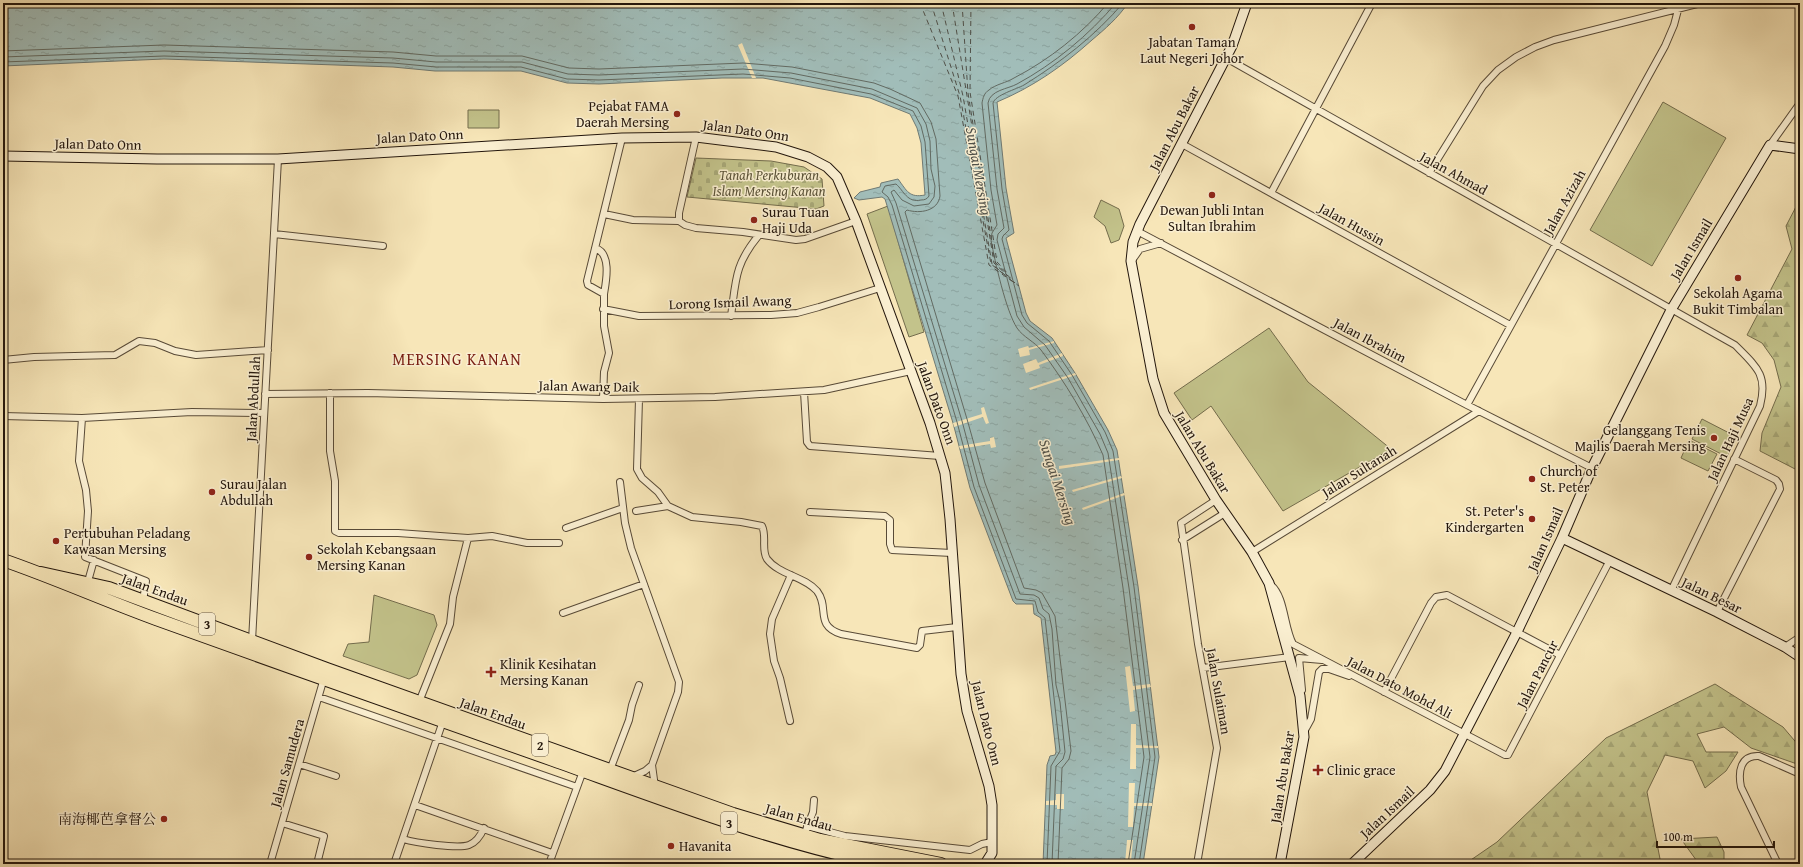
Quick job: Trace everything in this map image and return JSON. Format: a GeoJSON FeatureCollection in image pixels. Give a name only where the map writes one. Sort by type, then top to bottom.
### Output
{"type":"FeatureCollection","features":[{"type":"Feature","properties":{"kind":"highway","name":"Jalan Endau"},"geometry":{"type":"LineString","coordinates":[[3,560],[87,588],[325,674],[443,721],[583,771],[658,791],[733,814],[941,864]]}},
{"type":"Feature","properties":{"kind":"highway","name":"Jalan Endau"},"geometry":{"type":"LineString","coordinates":[[87,588],[143,601],[252,641],[325,674],[419,702],[610,770],[731,823],[807,846],[883,864]]}},
{"type":"Feature","properties":{"kind":"street","name":"Jalan Abu Bakar"},"geometry":{"type":"LineString","coordinates":[[1247,3],[1238,32],[1226,58],[1137,231],[1131,251],[1131,261],[1153,379],[1164,413],[1216,500],[1252,552],[1269,583],[1300,696],[1305,730],[1283,861]]}},
{"type":"Feature","properties":{"kind":"street"},"geometry":{"type":"LineString","coordinates":[[1271,193],[1372,3]]}},
{"type":"Feature","properties":{"kind":"street"},"geometry":{"type":"LineString","coordinates":[[1429,173],[1483,86],[1498,70],[1516,57],[1535,47],[1554,40],[1701,3]]}},
{"type":"Feature","properties":{"kind":"street","name":"Jalan Azizah"},"geometry":{"type":"LineString","coordinates":[[1467,405],[1665,46],[1674,25],[1678,10]]}},
{"type":"Feature","properties":{"kind":"street","name":"Jalan Ahmad"},"geometry":{"type":"LineString","coordinates":[[1226,58],[1671,310]]}},
{"type":"Feature","properties":{"kind":"street","name":"Jalan Ismail"},"geometry":{"type":"LineString","coordinates":[[1352,864],[1439,781],[1465,735],[1518,632],[1562,538],[1592,468],[1671,310],[1770,145],[1800,103]]}},
{"type":"Feature","properties":{"kind":"street"},"geometry":{"type":"LineString","coordinates":[[679,221],[680,203],[696,137]]}},
{"type":"Feature","properties":{"kind":"street","name":"Jalan Dato Onn"},"geometry":{"type":"LineString","coordinates":[[3,156],[157,160],[278,159],[622,138],[696,137],[792,150],[820,162],[837,177],[856,221],[940,456],[947,487],[961,674],[967,711],[991,795],[992,853],[995,864]]}},
{"type":"Feature","properties":{"kind":"street"},"geometry":{"type":"LineString","coordinates":[[604,294],[588,285],[587,282],[594,248],[604,214],[622,138]]}},
{"type":"Feature","properties":{"kind":"street","name":"Jalan Hussin"},"geometry":{"type":"LineString","coordinates":[[1182,144],[1510,325]]}},
{"type":"Feature","properties":{"kind":"street"},"geometry":{"type":"LineString","coordinates":[[1770,145],[1800,149]]}},
{"type":"Feature","properties":{"kind":"street","name":"Jalan Abdullah"},"geometry":{"type":"LineString","coordinates":[[252,641],[278,159]]}},
{"type":"Feature","properties":{"kind":"street"},"geometry":{"type":"LineString","coordinates":[[604,214],[633,220],[679,221],[685,225],[696,228],[743,232],[800,240],[856,221]]}},
{"type":"Feature","properties":{"kind":"street","name":"Jalan Ibrahim"},"geometry":{"type":"LineString","coordinates":[[1137,231],[1467,405],[1592,468]]}},
{"type":"Feature","properties":{"kind":"street"},"geometry":{"type":"LineString","coordinates":[[274,234],[383,246]]}},
{"type":"Feature","properties":{"kind":"street"},"geometry":{"type":"LineString","coordinates":[[731,316],[739,265],[745,253],[758,235]]}},
{"type":"Feature","properties":{"kind":"street"},"geometry":{"type":"LineString","coordinates":[[1131,261],[1140,249],[1161,243]]}},
{"type":"Feature","properties":{"kind":"street"},"geometry":{"type":"LineString","coordinates":[[594,248],[600,251],[606,263],[607,272],[603,309],[609,353],[604,372],[604,398]]}},
{"type":"Feature","properties":{"kind":"street","name":"Lorong Ismail Awang"},"geometry":{"type":"LineString","coordinates":[[603,309],[639,316],[731,316],[797,313],[880,288]]}},
{"type":"Feature","properties":{"kind":"street","name":"Jalan Haji Musa"},"geometry":{"type":"LineString","coordinates":[[1671,310],[1735,345],[1760,374],[1764,390],[1760,406],[1671,591]]}},
{"type":"Feature","properties":{"kind":"street"},"geometry":{"type":"LineString","coordinates":[[3,360],[34,356],[115,355],[139,342],[155,343],[175,352],[196,355],[268,350]]}},
{"type":"Feature","properties":{"kind":"street","name":"Jalan Awang Daik"},"geometry":{"type":"LineString","coordinates":[[266,394],[330,393],[639,399],[715,397],[804,392],[844,386],[910,371]]}},
{"type":"Feature","properties":{"kind":"street"},"geometry":{"type":"LineString","coordinates":[[804,392],[807,442],[810,446],[940,456]]}},
{"type":"Feature","properties":{"kind":"street"},"geometry":{"type":"LineString","coordinates":[[330,393],[330,451],[335,481],[335,531],[338,533],[398,533],[468,538],[492,536],[527,543],[559,543]]}},
{"type":"Feature","properties":{"kind":"street"},"geometry":{"type":"LineString","coordinates":[[639,399],[639,473],[658,492],[668,506],[692,517],[741,522],[762,526],[766,557],[771,563],[818,592],[827,626],[841,634],[917,648],[920,645],[922,631],[957,627]]}},
{"type":"Feature","properties":{"kind":"street","name":"Jalan Sultanah"},"geometry":{"type":"LineString","coordinates":[[1252,552],[1479,411]]}},
{"type":"Feature","properties":{"kind":"street"},"geometry":{"type":"LineString","coordinates":[[3,416],[82,418],[192,412],[264,413]]}},
{"type":"Feature","properties":{"kind":"street"},"geometry":{"type":"LineString","coordinates":[[82,418],[79,461],[86,490],[88,511],[85,557],[146,581],[143,601]]}},
{"type":"Feature","properties":{"kind":"street"},"geometry":{"type":"LineString","coordinates":[[1717,612],[1780,489],[1776,480],[1734,459]]}},
{"type":"Feature","properties":{"kind":"street"},"geometry":{"type":"LineString","coordinates":[[620,482],[628,538],[679,682],[678,692],[652,765],[645,771],[631,778]]}},
{"type":"Feature","properties":{"kind":"street","name":"Jalan Sulaiman"},"geometry":{"type":"LineString","coordinates":[[1197,864],[1217,748],[1182,540],[1181,523],[1216,500]]}},
{"type":"Feature","properties":{"kind":"street"},"geometry":{"type":"LineString","coordinates":[[636,510],[668,506]]}},
{"type":"Feature","properties":{"kind":"street"},"geometry":{"type":"LineString","coordinates":[[566,528],[623,508]]}},
{"type":"Feature","properties":{"kind":"street"},"geometry":{"type":"LineString","coordinates":[[810,512],[885,516],[890,520],[890,544],[892,550],[952,553]]}},
{"type":"Feature","properties":{"kind":"street"},"geometry":{"type":"LineString","coordinates":[[1182,540],[1224,512]]}},
{"type":"Feature","properties":{"kind":"street"},"geometry":{"type":"LineString","coordinates":[[419,702],[450,624],[453,597],[468,538]]}},
{"type":"Feature","properties":{"kind":"street","name":"Jalan Besar"},"geometry":{"type":"LineString","coordinates":[[1562,538],[1609,562],[1717,612],[1785,647],[1800,657]]}},
{"type":"Feature","properties":{"kind":"street"},"geometry":{"type":"LineString","coordinates":[[87,588],[94,560]]}},
{"type":"Feature","properties":{"kind":"street","name":"Jalan Pancur"},"geometry":{"type":"LineString","coordinates":[[1465,735],[1505,755],[1508,755],[1609,562]]}},
{"type":"Feature","properties":{"kind":"street"},"geometry":{"type":"LineString","coordinates":[[790,721],[780,678],[774,661],[770,634],[772,618],[791,575]]}},
{"type":"Feature","properties":{"kind":"street","name":"Jalan Dato Mohd Ali"},"geometry":{"type":"LineString","coordinates":[[1269,583],[1274,587],[1293,644],[1465,735]]}},
{"type":"Feature","properties":{"kind":"street"},"geometry":{"type":"LineString","coordinates":[[564,613],[644,584]]}},
{"type":"Feature","properties":{"kind":"street"},"geometry":{"type":"LineString","coordinates":[[1384,692],[1431,603],[1436,597],[1447,596],[1560,655]]}},
{"type":"Feature","properties":{"kind":"street"},"geometry":{"type":"LineString","coordinates":[[1785,647],[1800,637]]}},
{"type":"Feature","properties":{"kind":"street"},"geometry":{"type":"LineString","coordinates":[[1203,668],[1290,657]]}},
{"type":"Feature","properties":{"kind":"street"},"geometry":{"type":"LineString","coordinates":[[1300,696],[1302,689],[1298,663],[1299,658],[1315,661],[1324,660]]}},
{"type":"Feature","properties":{"kind":"street"},"geometry":{"type":"LineString","coordinates":[[1305,730],[1311,719],[1319,672],[1325,669],[1346,676],[1352,675]]}},
{"type":"Feature","properties":{"kind":"street","name":"Jalan Samudera"},"geometry":{"type":"LineString","coordinates":[[270,864],[325,674]]}},
{"type":"Feature","properties":{"kind":"street"},"geometry":{"type":"LineString","coordinates":[[610,770],[629,720],[639,684]]}},
{"type":"Feature","properties":{"kind":"street"},"geometry":{"type":"LineString","coordinates":[[318,697],[577,786]]}},
{"type":"Feature","properties":{"kind":"street"},"geometry":{"type":"LineString","coordinates":[[394,864],[443,721]]}},
{"type":"Feature","properties":{"kind":"street"},"geometry":{"type":"LineString","coordinates":[[1778,864],[1741,787],[1739,774],[1747,758],[1752,755],[1759,756],[1800,774]]}},
{"type":"Feature","properties":{"kind":"street"},"geometry":{"type":"LineString","coordinates":[[299,764],[336,776]]}},
{"type":"Feature","properties":{"kind":"street"},"geometry":{"type":"LineString","coordinates":[[652,765],[658,791]]}},
{"type":"Feature","properties":{"kind":"street"},"geometry":{"type":"LineString","coordinates":[[549,864],[583,771]]}},
{"type":"Feature","properties":{"kind":"street"},"geometry":{"type":"LineString","coordinates":[[806,831],[813,812],[814,800]]}},
{"type":"Feature","properties":{"kind":"street"},"geometry":{"type":"LineString","coordinates":[[414,804],[552,853]]}},
{"type":"Feature","properties":{"kind":"street"},"geometry":{"type":"LineString","coordinates":[[282,823],[324,836],[317,864]]}},
{"type":"Feature","properties":{"kind":"street"},"geometry":{"type":"LineString","coordinates":[[403,840],[421,845],[468,845],[479,838],[484,828]]}},
{"type":"Feature","properties":{"kind":"street"},"geometry":{"type":"LineString","coordinates":[[844,841],[970,850],[982,844],[992,842]]}},
{"type":"Feature","properties":{"kind":"street"},"geometry":{"type":"LineString","coordinates":[[985,864],[992,853]]}},
{"type":"Feature","properties":{"kind":"green space"},"geometry":{"type":"Polygon","coordinates":[[[1663,102],[1726,138],[1652,266],[1590,230],[1663,102]]]}},
{"type":"Feature","properties":{"kind":"green space"},"geometry":{"type":"Polygon","coordinates":[[[468,110],[499,110],[499,128],[468,128],[468,110]]]}},
{"type":"Feature","properties":{"kind":"green space","name":"Tanah Perkuburan Islam Mersing Kanan"},"geometry":{"type":"Polygon","coordinates":[[[696,158],[771,161],[804,167],[822,179],[824,206],[816,209],[687,197],[696,158]]]}},
{"type":"Feature","properties":{"kind":"green space"},"geometry":{"type":"Polygon","coordinates":[[[1800,199],[1800,496],[1797,470],[1760,451],[1762,433],[1781,387],[1774,360],[1762,343],[1747,335],[1792,249],[1786,226],[1800,199]]]}},
{"type":"Feature","properties":{"kind":"green space"},"geometry":{"type":"Polygon","coordinates":[[[1101,200],[1119,209],[1124,226],[1119,240],[1111,243],[1105,226],[1094,217],[1101,200]]]}},
{"type":"Feature","properties":{"kind":"green space"},"geometry":{"type":"Polygon","coordinates":[[[888,206],[924,332],[909,337],[867,214],[888,206]]]}},
{"type":"Feature","properties":{"kind":"green space"},"geometry":{"type":"Polygon","coordinates":[[[1269,328],[1308,382],[1391,449],[1283,511],[1211,406],[1192,420],[1174,393],[1269,328]]]}},
{"type":"Feature","properties":{"kind":"green space","name":"Gelanggang Tenis Majlis Daerah Mersing"},"geometry":{"type":"Polygon","coordinates":[[[1702,419],[1737,437],[1727,457],[1692,439],[1702,419]]]}},
{"type":"Feature","properties":{"kind":"green space"},"geometry":{"type":"Polygon","coordinates":[[[1689,440],[1717,454],[1708,471],[1681,458],[1689,440]]]}},
{"type":"Feature","properties":{"kind":"green space"},"geometry":{"type":"Polygon","coordinates":[[[374,595],[434,615],[437,625],[417,675],[409,679],[343,656],[348,644],[369,642],[374,595]]]}},
{"type":"Feature","properties":{"kind":"green space"},"geometry":{"type":"Polygon","coordinates":[[[1715,684],[1783,727],[1800,747],[1800,765],[1751,748],[1724,727],[1697,734],[1706,752],[1738,752],[1726,771],[1705,788],[1693,761],[1665,755],[1647,792],[1661,864],[1465,864],[1497,842],[1606,738],[1715,684]]]}},
{"type":"Feature","properties":{"kind":"green space"},"geometry":{"type":"Polygon","coordinates":[[[1717,837],[1724,852],[1724,864],[1699,864],[1681,839],[1717,837]]]}},
{"type":"Feature","properties":{"kind":"water","name":"Sungai Mersing"},"geometry":{"type":"Polygon","coordinates":[[[3,3],[1128,3],[1120,14],[1106,27],[1081,50],[1059,67],[1023,90],[997,102],[1006,188],[1014,233],[1006,238],[1026,313],[1030,321],[1052,338],[1075,373],[1108,430],[1117,450],[1138,586],[1159,757],[1143,864],[1043,864],[1047,765],[1050,756],[1055,755],[1056,752],[1041,618],[1034,614],[1033,604],[1016,604],[1013,601],[970,488],[953,423],[885,199],[882,197],[859,200],[854,198],[860,192],[880,187],[881,183],[898,179],[909,193],[920,196],[925,195],[921,143],[917,128],[910,114],[870,98],[763,78],[722,78],[599,84],[567,83],[521,71],[435,71],[393,67],[164,59],[3,66],[3,3]]]}},
{"type":"Feature","properties":{"kind":"pier"},"geometry":{"type":"Polygon","coordinates":[[[742,43],[756,78],[752,78],[738,45],[742,43]]]}},
{"type":"Feature","properties":{"kind":"pier"},"geometry":{"type":"Polygon","coordinates":[[[1054,341],[1054,343],[1029,350],[1030,355],[1020,357],[1018,349],[1028,346],[1029,348],[1054,341]]]}},
{"type":"Feature","properties":{"kind":"pier"},"geometry":{"type":"Polygon","coordinates":[[[1062,353],[1063,356],[1039,365],[1040,368],[1026,373],[1023,364],[1036,359],[1038,363],[1062,353]]]}},
{"type":"Feature","properties":{"kind":"pier"},"geometry":{"type":"Polygon","coordinates":[[[1075,373],[1076,375],[1030,390],[1029,388],[1075,373]]]}},
{"type":"Feature","properties":{"kind":"pier"},"geometry":{"type":"Polygon","coordinates":[[[984,407],[989,423],[986,424],[983,417],[954,427],[953,423],[982,414],[981,408],[984,407]]]}},
{"type":"Feature","properties":{"kind":"pier"},"geometry":{"type":"Polygon","coordinates":[[[994,437],[996,447],[991,448],[990,444],[960,449],[959,446],[990,441],[990,438],[994,437]]]}},
{"type":"Feature","properties":{"kind":"pier"},"geometry":{"type":"Polygon","coordinates":[[[1119,458],[1119,460],[1059,469],[1059,466],[1119,458]]]}},
{"type":"Feature","properties":{"kind":"pier"},"geometry":{"type":"Polygon","coordinates":[[[1121,476],[1122,478],[1073,492],[1072,490],[1121,476]]]}},
{"type":"Feature","properties":{"kind":"pier"},"geometry":{"type":"Polygon","coordinates":[[[1124,493],[1125,495],[1083,510],[1082,508],[1124,493]]]}},
{"type":"Feature","properties":{"kind":"pier"},"geometry":{"type":"Polygon","coordinates":[[[1130,666],[1133,686],[1150,684],[1151,687],[1133,690],[1135,711],[1130,712],[1125,667],[1130,666]]]}},
{"type":"Feature","properties":{"kind":"pier"},"geometry":{"type":"Polygon","coordinates":[[[1131,724],[1136,724],[1136,745],[1158,746],[1158,748],[1136,748],[1136,769],[1130,769],[1131,724]]]}},
{"type":"Feature","properties":{"kind":"pier"},"geometry":{"type":"Polygon","coordinates":[[[1129,783],[1135,783],[1134,803],[1152,803],[1152,806],[1134,806],[1133,827],[1128,827],[1129,783]]]}},
{"type":"Feature","properties":{"kind":"pier"},"geometry":{"type":"Polygon","coordinates":[[[1056,794],[1064,794],[1064,809],[1057,809],[1057,805],[1046,805],[1046,801],[1056,800],[1056,794]]]}},
{"type":"Feature","properties":{"kind":"pier"},"geometry":{"type":"Polygon","coordinates":[[[1127,840],[1133,840],[1131,861],[1143,861],[1143,864],[1125,864],[1127,840]]]}},
{"type":"Feature","properties":{"kind":"ferry route"},"geometry":{"type":"LineString","coordinates":[[920,3],[958,96],[989,265],[1019,286]]}},
{"type":"Feature","properties":{"kind":"ferry route"},"geometry":{"type":"LineString","coordinates":[[931,3],[960,96],[991,264],[1006,276]]}},
{"type":"Feature","properties":{"kind":"ferry route"},"geometry":{"type":"LineString","coordinates":[[941,3],[963,96],[992,264],[1012,281]]}},
{"type":"Feature","properties":{"kind":"ferry route"},"geometry":{"type":"LineString","coordinates":[[952,3],[994,263],[1008,276]]}},
{"type":"Feature","properties":{"kind":"ferry route"},"geometry":{"type":"LineString","coordinates":[[962,3],[968,93],[995,262],[1015,283]]}},
{"type":"Feature","properties":{"kind":"ferry route"},"geometry":{"type":"LineString","coordinates":[[971,3],[970,92],[997,262],[1009,275]]}},
{"type":"Feature","properties":{"kind":"place","name":"Jabatan Taman Laut Negeri Johor"},"geometry":{"type":"Point","coordinates":[1192,27]}},
{"type":"Feature","properties":{"kind":"place","name":"Pejabat FAMA Daerah Mersing"},"geometry":{"type":"Point","coordinates":[677,114]}},
{"type":"Feature","properties":{"kind":"place","name":"Dewan Jubli Intan Sultan Ibrahim"},"geometry":{"type":"Point","coordinates":[1212,195]}},
{"type":"Feature","properties":{"kind":"place","name":"Surau Tuan Haji Uda"},"geometry":{"type":"Point","coordinates":[754,220]}},
{"type":"Feature","properties":{"kind":"place","name":"Sekolah Agama Bukit Timbalan"},"geometry":{"type":"Point","coordinates":[1738,278]}},
{"type":"Feature","properties":{"kind":"place","name":"Gelanggang Tenis Majlis Daerah Mersing"},"geometry":{"type":"Point","coordinates":[1714,438]}},
{"type":"Feature","properties":{"kind":"place","name":"Church of St. Peter"},"geometry":{"type":"Point","coordinates":[1532,479]}},
{"type":"Feature","properties":{"kind":"place","name":"Surau Jalan Abdullah"},"geometry":{"type":"Point","coordinates":[212,492]}},
{"type":"Feature","properties":{"kind":"place","name":"St. Peter's Kindergarten"},"geometry":{"type":"Point","coordinates":[1532,519]}},
{"type":"Feature","properties":{"kind":"place","name":"Pertubuhan Peladang Kawasan Mersing"},"geometry":{"type":"Point","coordinates":[56,541]}},
{"type":"Feature","properties":{"kind":"place","name":"Sekolah Kebangsaan Mersing Kanan"},"geometry":{"type":"Point","coordinates":[309,557]}},
{"type":"Feature","properties":{"kind":"place","name":"Klinik Kesihatan Mersing Kanan"},"geometry":{"type":"Point","coordinates":[491,672]}},
{"type":"Feature","properties":{"kind":"place","name":"Clinic grace"},"geometry":{"type":"Point","coordinates":[1318,770]}},
{"type":"Feature","properties":{"kind":"place","name":"南海椰芭拿督公"},"geometry":{"type":"Point","coordinates":[164,819]}},
{"type":"Feature","properties":{"kind":"place","name":"Havanita"},"geometry":{"type":"Point","coordinates":[671,846]}},
{"type":"Feature","properties":{"kind":"district","name":"MERSING KANAN"},"geometry":{"type":"Point","coordinates":[457,359]}}]}
